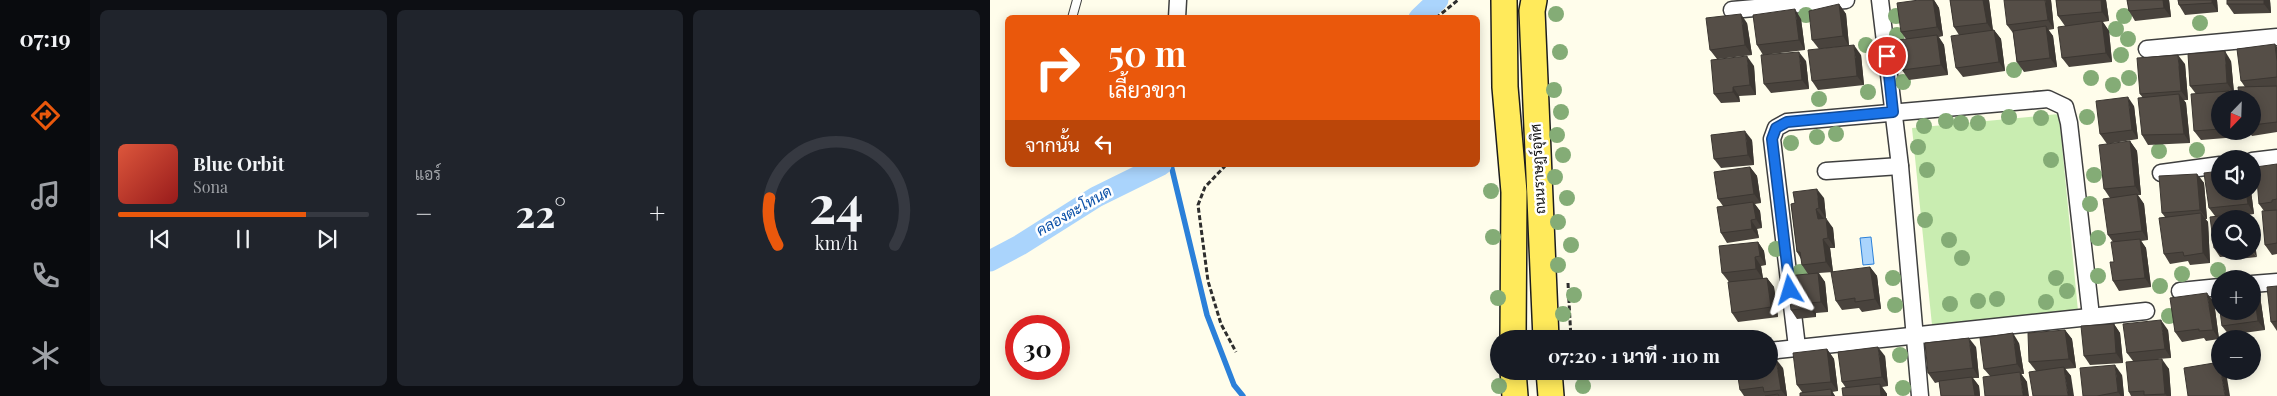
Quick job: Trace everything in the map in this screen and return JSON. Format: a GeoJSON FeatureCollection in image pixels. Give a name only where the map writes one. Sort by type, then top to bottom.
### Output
{"type":"FeatureCollection","features":[{"type":"Feature","properties":{"kind":"main road","name":"ถนนราษฎร์อุทิศ"},"geometry":{"type":"LineString","coordinates":[[1504,0],[1505,87],[1514,192],[1513,330]]}},
{"type":"Feature","properties":{"kind":"main road","name":"ถนนราษฎร์อุทิศ"},"geometry":{"type":"LineString","coordinates":[[1534,0],[1532,11],[1534,82],[1546,330]]}},
{"type":"Feature","properties":{"kind":"main road"},"geometry":{"type":"LineString","coordinates":[[1514,380],[1515,396]]}},
{"type":"Feature","properties":{"kind":"main road"},"geometry":{"type":"LineString","coordinates":[[1550,380],[1551,396]]}},
{"type":"Feature","properties":{"kind":"street"},"geometry":{"type":"LineString","coordinates":[[1177,15],[1178,0]]}},
{"type":"Feature","properties":{"kind":"street"},"geometry":{"type":"LineString","coordinates":[[1732,10],[1846,0]]}},
{"type":"Feature","properties":{"kind":"street"},"geometry":{"type":"LineString","coordinates":[[1880,0],[1900,166],[1920,396]]}},
{"type":"Feature","properties":{"kind":"street"},"geometry":{"type":"LineString","coordinates":[[2147,49],[2277,37]]}},
{"type":"Feature","properties":{"kind":"street"},"geometry":{"type":"LineString","coordinates":[[1797,347],[1772,139],[1776,128],[1787,122],[2048,100],[2065,107],[2069,124],[2091,316]]}},
{"type":"Feature","properties":{"kind":"street"},"geometry":{"type":"LineString","coordinates":[[2261,160],[2277,158]]}},
{"type":"Feature","properties":{"kind":"street"},"geometry":{"type":"LineString","coordinates":[[1826,171],[1900,166]]}},
{"type":"Feature","properties":{"kind":"street"},"geometry":{"type":"LineString","coordinates":[[2161,173],[2211,166]]}},
{"type":"Feature","properties":{"kind":"street"},"geometry":{"type":"LineString","coordinates":[[2261,283],[2277,282]]}},
{"type":"Feature","properties":{"kind":"street"},"geometry":{"type":"LineString","coordinates":[[2180,291],[2211,288]]}},
{"type":"Feature","properties":{"kind":"street"},"geometry":{"type":"LineString","coordinates":[[1778,349],[2146,311]]}},
{"type":"Feature","properties":{"kind":"lane"},"geometry":{"type":"LineString","coordinates":[[1073,15],[1077,0]]}},
{"type":"Feature","properties":{"kind":"path"},"geometry":{"type":"LineString","coordinates":[[1440,15],[1458,0]]}},
{"type":"Feature","properties":{"kind":"path"},"geometry":{"type":"LineString","coordinates":[[1224,167],[1205,187],[1198,205],[1208,281],[1221,324],[1236,352]]}},
{"type":"Feature","properties":{"kind":"green space"},"geometry":{"type":"Polygon","coordinates":[[[2059,114],[2078,311],[1932,325],[1912,128],[2059,114]]]}},
{"type":"Feature","properties":{"kind":"water"},"geometry":{"type":"Polygon","coordinates":[[[1871,237],[1874,264],[1863,265],[1860,238],[1871,237]]]}},
{"type":"Feature","properties":{"kind":"building"},"geometry":{"type":"Polygon","coordinates":[[[1933,0],[1937,27],[1901,32],[1897,3],[1933,0]]]}},
{"type":"Feature","properties":{"kind":"building"},"geometry":{"type":"Polygon","coordinates":[[[1950,0],[1983,0],[1987,23],[1954,27],[1950,0]]]}},
{"type":"Feature","properties":{"kind":"building"},"geometry":{"type":"Polygon","coordinates":[[[2004,0],[2045,0],[2048,20],[2007,25],[2004,0]]]}},
{"type":"Feature","properties":{"kind":"building"},"geometry":{"type":"Polygon","coordinates":[[[2056,0],[2101,0],[2102,12],[2058,16],[2056,0]]]}},
{"type":"Feature","properties":{"kind":"building"},"geometry":{"type":"Polygon","coordinates":[[[2127,0],[2163,0],[2164,8],[2129,11],[2127,0]]]}},
{"type":"Feature","properties":{"kind":"building"},"geometry":{"type":"Polygon","coordinates":[[[2178,0],[2212,0],[2212,3],[2179,5],[2178,0]]]}},
{"type":"Feature","properties":{"kind":"building"},"geometry":{"type":"Polygon","coordinates":[[[2227,0],[2264,0],[2264,4],[2227,4],[2227,0]]]}},
{"type":"Feature","properties":{"kind":"building"},"geometry":{"type":"Polygon","coordinates":[[[1839,4],[1843,36],[1812,40],[1809,11],[1839,4]]]}},
{"type":"Feature","properties":{"kind":"building"},"geometry":{"type":"Polygon","coordinates":[[[1795,9],[1799,40],[1757,45],[1753,15],[1795,9]]]}},
{"type":"Feature","properties":{"kind":"building"},"geometry":{"type":"Polygon","coordinates":[[[1741,14],[1745,45],[1710,50],[1706,18],[1741,14]]]}},
{"type":"Feature","properties":{"kind":"building"},"geometry":{"type":"Polygon","coordinates":[[[2102,21],[2106,53],[2062,58],[2058,27],[2102,21]]]}},
{"type":"Feature","properties":{"kind":"building"},"geometry":{"type":"Polygon","coordinates":[[[2046,26],[2050,58],[2017,62],[2013,31],[2046,26]]]}},
{"type":"Feature","properties":{"kind":"building"},"geometry":{"type":"Polygon","coordinates":[[[1994,30],[1999,62],[1956,68],[1951,36],[1994,30]]]}},
{"type":"Feature","properties":{"kind":"building"},"geometry":{"type":"Polygon","coordinates":[[[1937,35],[1941,65],[1902,70],[1898,40],[1937,35]]]}},
{"type":"Feature","properties":{"kind":"building"},"geometry":{"type":"Polygon","coordinates":[[[2275,44],[2277,77],[2241,81],[2237,49],[2275,44]]]}},
{"type":"Feature","properties":{"kind":"building"},"geometry":{"type":"Polygon","coordinates":[[[1854,45],[1857,76],[1812,81],[1808,50],[1854,45]]]}},
{"type":"Feature","properties":{"kind":"building"},"geometry":{"type":"Polygon","coordinates":[[[2225,51],[2227,83],[2190,86],[2188,54],[2225,51]]]}},
{"type":"Feature","properties":{"kind":"building"},"geometry":{"type":"Polygon","coordinates":[[[1799,52],[1802,80],[1764,84],[1761,55],[1799,52]]]}},
{"type":"Feature","properties":{"kind":"building"},"geometry":{"type":"Polygon","coordinates":[[[2178,55],[2181,91],[2140,94],[2137,58],[2178,55]]]}},
{"type":"Feature","properties":{"kind":"building"},"geometry":{"type":"Polygon","coordinates":[[[1747,56],[1750,85],[1733,87],[1733,92],[1714,94],[1711,60],[1747,56]]]}},
{"type":"Feature","properties":{"kind":"building"},"geometry":{"type":"Polygon","coordinates":[[[2277,86],[2277,122],[2261,124],[2261,90],[2238,90],[2238,87],[2277,86]]]}},
{"type":"Feature","properties":{"kind":"building"},"geometry":{"type":"Polygon","coordinates":[[[2211,92],[2211,130],[2194,131],[2191,94],[2211,92]]]}},
{"type":"Feature","properties":{"kind":"building"},"geometry":{"type":"Polygon","coordinates":[[[2179,94],[2184,134],[2142,135],[2138,98],[2179,94]]]}},
{"type":"Feature","properties":{"kind":"building"},"geometry":{"type":"Polygon","coordinates":[[[2128,97],[2132,130],[2100,134],[2096,101],[2128,97]]]}},
{"type":"Feature","properties":{"kind":"building"},"geometry":{"type":"Polygon","coordinates":[[[1745,131],[1748,155],[1714,159],[1711,135],[1745,131]]]}},
{"type":"Feature","properties":{"kind":"building"},"geometry":{"type":"Polygon","coordinates":[[[2130,141],[2135,186],[2104,189],[2099,145],[2130,141]]]}},
{"type":"Feature","properties":{"kind":"building"},"geometry":{"type":"Polygon","coordinates":[[[2277,164],[2277,199],[2272,200],[2272,202],[2259,204],[2259,200],[2261,200],[2261,166],[2277,164]]]}},
{"type":"Feature","properties":{"kind":"building"},"geometry":{"type":"Polygon","coordinates":[[[1750,167],[1754,194],[1718,199],[1714,172],[1750,167]]]}},
{"type":"Feature","properties":{"kind":"building"},"geometry":{"type":"Polygon","coordinates":[[[2211,172],[2211,200],[2247,200],[2248,204],[2209,208],[2204,173],[2211,172]]]}},
{"type":"Feature","properties":{"kind":"building"},"geometry":{"type":"Polygon","coordinates":[[[2197,174],[2200,210],[2162,213],[2159,176],[2197,174]]]}},
{"type":"Feature","properties":{"kind":"building"},"geometry":{"type":"Polygon","coordinates":[[[1817,189],[1819,208],[1816,209],[1818,219],[1826,218],[1828,238],[1823,239],[1826,262],[1802,265],[1800,252],[1797,252],[1791,204],[1795,203],[1793,192],[1817,189]]]}},
{"type":"Feature","properties":{"kind":"building"},"geometry":{"type":"Polygon","coordinates":[[[2137,194],[2142,231],[2108,235],[2103,199],[2137,194]]]}},
{"type":"Feature","properties":{"kind":"building"},"geometry":{"type":"Polygon","coordinates":[[[1753,202],[1756,219],[1751,220],[1752,229],[1721,233],[1717,207],[1753,202]]]}},
{"type":"Feature","properties":{"kind":"building"},"geometry":{"type":"Polygon","coordinates":[[[2277,210],[2277,243],[2265,245],[2262,211],[2277,210]]]}},
{"type":"Feature","properties":{"kind":"building"},"geometry":{"type":"Polygon","coordinates":[[[2201,213],[2203,253],[2184,256],[2183,252],[2164,254],[2159,218],[2201,213]]]}},
{"type":"Feature","properties":{"kind":"building"},"geometry":{"type":"Polygon","coordinates":[[[2140,239],[2145,278],[2113,281],[2110,262],[2114,262],[2111,242],[2140,239]]]}},
{"type":"Feature","properties":{"kind":"building"},"geometry":{"type":"Polygon","coordinates":[[[1758,242],[1760,256],[1755,257],[1756,269],[1722,273],[1719,246],[1758,242]]]}},
{"type":"Feature","properties":{"kind":"building"},"geometry":{"type":"Polygon","coordinates":[[[1870,267],[1875,299],[1855,302],[1855,298],[1836,301],[1831,272],[1870,267]]]}},
{"type":"Feature","properties":{"kind":"building"},"geometry":{"type":"Polygon","coordinates":[[[1818,273],[1821,302],[1809,303],[1810,308],[1791,310],[1787,276],[1818,273]]]}},
{"type":"Feature","properties":{"kind":"building"},"geometry":{"type":"Polygon","coordinates":[[[1767,278],[1771,307],[1732,313],[1728,282],[1767,278]]]}},
{"type":"Feature","properties":{"kind":"building"},"geometry":{"type":"Polygon","coordinates":[[[2277,286],[2277,321],[2271,322],[2267,287],[2277,286]]]}},
{"type":"Feature","properties":{"kind":"building"},"geometry":{"type":"Polygon","coordinates":[[[2207,293],[2213,330],[2199,331],[2199,329],[2175,332],[2170,298],[2207,293]]]}},
{"type":"Feature","properties":{"kind":"building"},"geometry":{"type":"Polygon","coordinates":[[[2161,320],[2165,349],[2127,353],[2123,324],[2161,320]]]}},
{"type":"Feature","properties":{"kind":"building"},"geometry":{"type":"Polygon","coordinates":[[[2221,320],[2258,320],[2258,321],[2222,326],[2221,320]]]}},
{"type":"Feature","properties":{"kind":"building"},"geometry":{"type":"Polygon","coordinates":[[[2114,324],[2116,353],[2084,356],[2081,326],[2114,324]]]}},
{"type":"Feature","properties":{"kind":"building"},"geometry":{"type":"Polygon","coordinates":[[[2065,330],[2069,359],[2029,362],[2028,333],[2065,330]]]}},
{"type":"Feature","properties":{"kind":"building"},"geometry":{"type":"Polygon","coordinates":[[[2013,333],[2017,364],[1984,369],[1980,338],[2013,333]]]}},
{"type":"Feature","properties":{"kind":"building"},"geometry":{"type":"Polygon","coordinates":[[[1969,338],[1973,368],[1928,373],[1925,343],[1969,338]]]}},
{"type":"Feature","properties":{"kind":"building"},"geometry":{"type":"Polygon","coordinates":[[[1878,347],[1882,377],[1842,382],[1838,352],[1878,347]]]}},
{"type":"Feature","properties":{"kind":"building"},"geometry":{"type":"Polygon","coordinates":[[[1827,349],[1831,382],[1797,385],[1793,353],[1827,349]]]}},
{"type":"Feature","properties":{"kind":"building"},"geometry":{"type":"Polygon","coordinates":[[[2162,359],[2165,394],[2144,395],[2144,391],[2129,392],[2126,362],[2162,359]]]}},
{"type":"Feature","properties":{"kind":"building"},"geometry":{"type":"Polygon","coordinates":[[[2211,364],[2211,380],[2222,380],[2225,396],[2188,396],[2184,368],[2211,364]]]}},
{"type":"Feature","properties":{"kind":"building"},"geometry":{"type":"Polygon","coordinates":[[[2115,365],[2118,392],[2097,396],[2083,396],[2080,368],[2115,365]]]}},
{"type":"Feature","properties":{"kind":"building"},"geometry":{"type":"Polygon","coordinates":[[[2064,367],[2068,396],[2033,396],[2029,372],[2064,367]]]}},
{"type":"Feature","properties":{"kind":"building"},"geometry":{"type":"Polygon","coordinates":[[[1778,371],[1781,390],[1764,392],[1763,387],[1740,390],[1738,380],[1778,380],[1778,371]]]}},
{"type":"Feature","properties":{"kind":"building"},"geometry":{"type":"Polygon","coordinates":[[[2020,372],[2023,396],[1985,396],[1983,377],[2020,372]]]}},
{"type":"Feature","properties":{"kind":"building"},"geometry":{"type":"Polygon","coordinates":[[[1972,377],[1975,396],[1941,396],[1939,381],[1972,377]]]}},
{"type":"Feature","properties":{"kind":"building"},"geometry":{"type":"Polygon","coordinates":[[[1880,384],[1881,396],[1843,396],[1842,388],[1880,384]]]}},
{"type":"Feature","properties":{"kind":"building"},"geometry":{"type":"Polygon","coordinates":[[[1831,389],[1832,396],[1800,396],[1800,393],[1831,389]]]}},
{"type":"Feature","properties":{"kind":"waterway","name":"คลองตะโหนด"},"geometry":{"type":"LineString","coordinates":[[1422,15],[1438,0]]}},
{"type":"Feature","properties":{"kind":"waterway","name":"คลองตะโหนด"},"geometry":{"type":"LineString","coordinates":[[990,261],[1020,245],[1096,197],[1157,167]]}},
{"type":"Feature","properties":{"kind":"waterway"},"geometry":{"type":"LineString","coordinates":[[1171,167],[1207,315],[1234,385],[1243,396]]}},
{"type":"Feature","properties":{"kind":"route"},"geometry":{"type":"LineString","coordinates":[[1790,290],[1772,139],[1776,128],[1787,122],[1893,112],[1887,56]]}}]}
